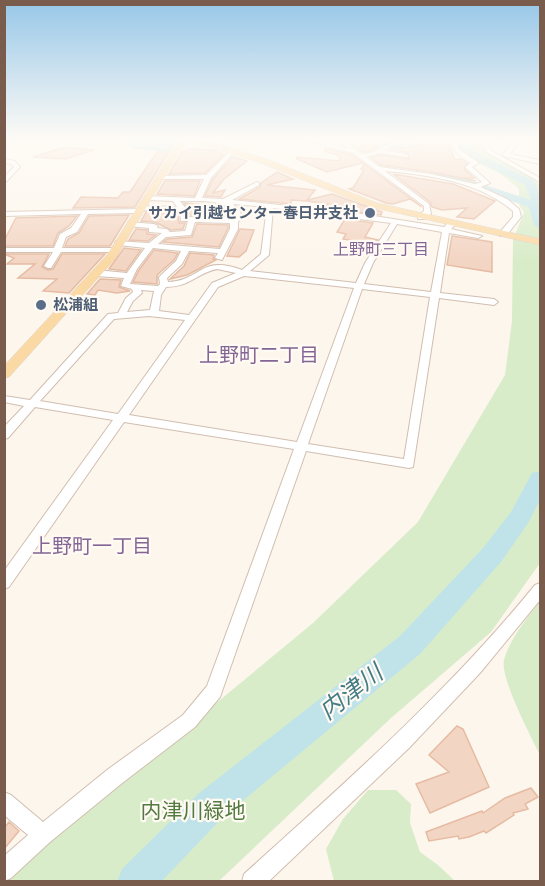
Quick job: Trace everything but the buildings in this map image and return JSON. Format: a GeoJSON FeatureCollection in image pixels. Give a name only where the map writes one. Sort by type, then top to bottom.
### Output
{"type":"FeatureCollection","features":[{"type":"Feature","properties":{"kind":"main road"},"geometry":{"type":"LineString","coordinates":[[4,374],[117,247],[159,179]]}},
{"type":"Feature","properties":{"kind":"main road"},"geometry":{"type":"LineString","coordinates":[[311,179],[366,202],[449,227],[540,242]]}},
{"type":"Feature","properties":{"kind":"street"},"geometry":{"type":"LineString","coordinates":[[198,199],[207,179]]}},
{"type":"Feature","properties":{"kind":"street"},"geometry":{"type":"LineString","coordinates":[[392,179],[427,205],[428,212],[421,217]]}},
{"type":"Feature","properties":{"kind":"street"},"geometry":{"type":"LineString","coordinates":[[447,179],[476,186],[504,200],[517,210],[505,235]]}},
{"type":"Feature","properties":{"kind":"street"},"geometry":{"type":"LineString","coordinates":[[476,186],[487,183],[484,179]]}},
{"type":"Feature","properties":{"kind":"street"},"geometry":{"type":"LineString","coordinates":[[225,201],[256,184]]}},
{"type":"Feature","properties":{"kind":"street"},"geometry":{"type":"LineString","coordinates":[[147,198],[225,201],[328,217],[449,227],[477,236]]}},
{"type":"Feature","properties":{"kind":"street"},"geometry":{"type":"LineString","coordinates":[[175,199],[184,212],[184,219],[234,221]]}},
{"type":"Feature","properties":{"kind":"street"},"geometry":{"type":"LineString","coordinates":[[222,265],[219,259],[221,250],[234,229],[234,221],[238,218],[236,211],[225,201]]}},
{"type":"Feature","properties":{"kind":"street"},"geometry":{"type":"LineString","coordinates":[[4,583],[215,285],[243,273],[267,251],[270,207]]}},
{"type":"Feature","properties":{"kind":"street"},"geometry":{"type":"LineString","coordinates":[[4,214],[181,209]]}},
{"type":"Feature","properties":{"kind":"street"},"geometry":{"type":"LineString","coordinates":[[48,266],[63,236],[74,230],[86,212]]}},
{"type":"Feature","properties":{"kind":"street"},"geometry":{"type":"LineString","coordinates":[[192,221],[188,233],[167,234],[151,246],[129,276],[125,286],[161,287],[184,284],[207,268],[222,265],[243,273],[494,302]]}},
{"type":"Feature","properties":{"kind":"street"},"geometry":{"type":"LineString","coordinates":[[4,871],[43,835],[114,777],[189,722],[214,691],[359,286],[369,263],[395,222]]}},
{"type":"Feature","properties":{"kind":"street"},"geometry":{"type":"LineString","coordinates":[[131,224],[154,226],[152,230],[164,231],[167,234]]}},
{"type":"Feature","properties":{"kind":"street"},"geometry":{"type":"LineString","coordinates":[[4,399],[409,464],[435,295],[449,227]]}},
{"type":"Feature","properties":{"kind":"street"},"geometry":{"type":"LineString","coordinates":[[4,250],[151,246],[221,250]]}},
{"type":"Feature","properties":{"kind":"street"},"geometry":{"type":"LineString","coordinates":[[154,313],[153,304],[163,277],[179,262],[186,249]]}},
{"type":"Feature","properties":{"kind":"street"},"geometry":{"type":"LineString","coordinates":[[96,273],[129,276]]}},
{"type":"Feature","properties":{"kind":"street"},"geometry":{"type":"LineString","coordinates":[[121,315],[129,300],[138,293],[136,287]]}},
{"type":"Feature","properties":{"kind":"street"},"geometry":{"type":"LineString","coordinates":[[4,435],[111,316],[154,313],[191,318]]}},
{"type":"Feature","properties":{"kind":"street"},"geometry":{"type":"LineString","coordinates":[[252,882],[440,706],[484,660],[540,589]]}},
{"type":"Feature","properties":{"kind":"street"},"geometry":{"type":"LineString","coordinates":[[4,802],[43,835]]}},
{"type":"Feature","properties":{"kind":"green space","name":"内津川緑地"},"geometry":{"type":"Polygon","coordinates":[[[507,179],[533,179],[540,185],[540,563],[491,632],[391,718],[219,881],[4,881],[313,623],[418,522],[505,375],[512,321],[513,240],[524,212],[519,205],[519,189],[507,179]]]}},
{"type":"Feature","properties":{"kind":"green space"},"geometry":{"type":"Polygon","coordinates":[[[540,601],[540,755],[511,693],[504,669],[504,660],[515,636],[540,601]]]}},
{"type":"Feature","properties":{"kind":"green space"},"geometry":{"type":"Polygon","coordinates":[[[368,790],[396,790],[411,804],[410,823],[420,852],[455,881],[334,881],[326,849],[343,819],[368,790]]]}},
{"type":"Feature","properties":{"kind":"waterway"},"geometry":{"type":"LineString","coordinates":[[460,179],[534,205]]}},
{"type":"Feature","properties":{"kind":"waterway","name":"内津川"},"geometry":{"type":"LineString","coordinates":[[524,179],[530,183],[537,199],[534,205]]}},
{"type":"Feature","properties":{"kind":"waterway"},"geometry":{"type":"LineString","coordinates":[[534,205],[540,225]]}},
{"type":"Feature","properties":{"kind":"waterway","name":"内津川"},"geometry":{"type":"LineString","coordinates":[[135,882],[210,806],[410,645],[492,555],[520,517],[540,478]]}},
{"type":"Feature","properties":{"kind":"place","name":"サカイ引越センター春日井支社"},"geometry":{"type":"Point","coordinates":[370,213]}},
{"type":"Feature","properties":{"kind":"place","name":"松浦組"},"geometry":{"type":"Point","coordinates":[41,305]}},
{"type":"Feature","properties":{"kind":"district","name":"上野町三丁目"},"geometry":{"type":"Point","coordinates":[381,249]}},
{"type":"Feature","properties":{"kind":"district","name":"上野町二丁目"},"geometry":{"type":"Point","coordinates":[259,355]}},
{"type":"Feature","properties":{"kind":"district","name":"上野町一丁目"},"geometry":{"type":"Point","coordinates":[92,546]}}]}
